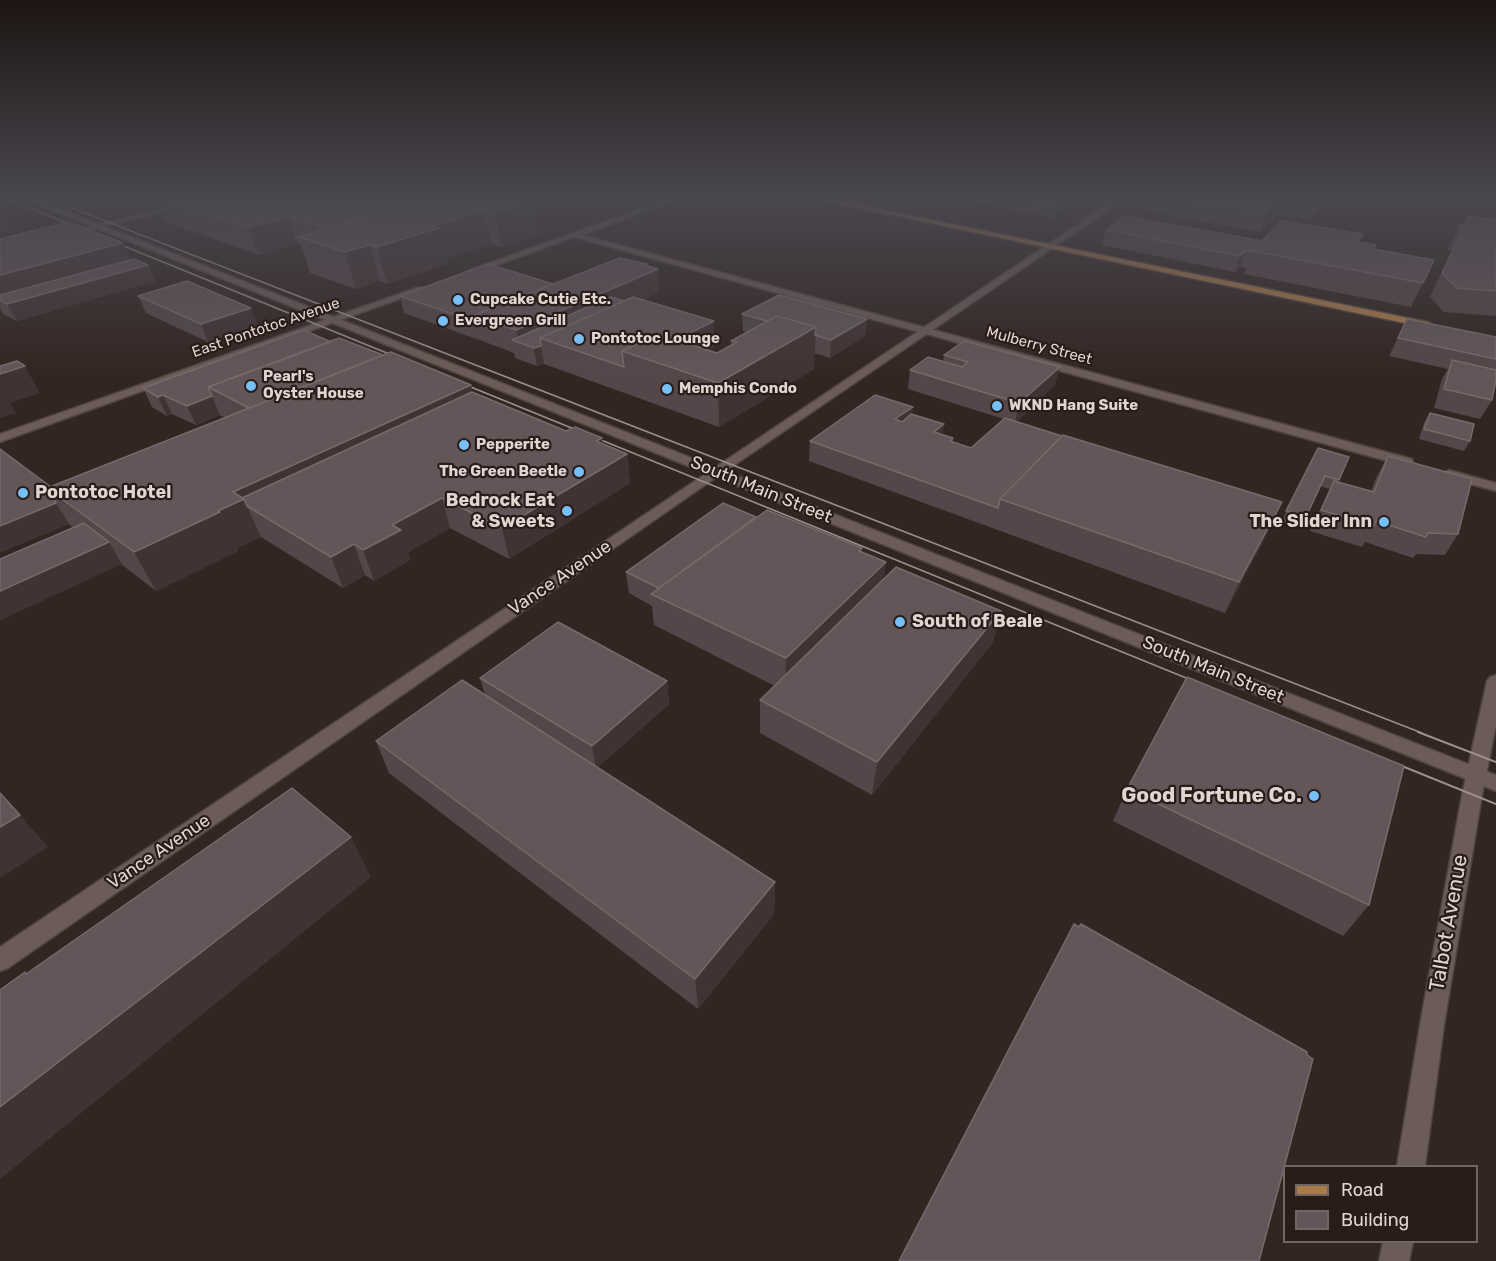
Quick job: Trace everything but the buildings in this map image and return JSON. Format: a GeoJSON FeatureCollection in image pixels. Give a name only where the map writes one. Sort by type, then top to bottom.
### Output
{"type":"FeatureCollection","features":[{"type":"Feature","properties":{"kind":"main road"},"geometry":{"type":"LineString","coordinates":[[1101,257],[1440,327]]}},
{"type":"Feature","properties":{"kind":"street","name":"South Main Street"},"geometry":{"type":"LineString","coordinates":[[174,257],[1486,779]]}},
{"type":"Feature","properties":{"kind":"street"},"geometry":{"type":"LineString","coordinates":[[455,277],[512,257]]}},
{"type":"Feature","properties":{"kind":"street","name":"Mulberry Street"},"geometry":{"type":"LineString","coordinates":[[655,257],[1415,465]]}},
{"type":"Feature","properties":{"kind":"street","name":"Vance Avenue"},"geometry":{"type":"LineString","coordinates":[[0,960],[1033,257]]}},
{"type":"Feature","properties":{"kind":"street","name":"East Pontotoc Avenue"},"geometry":{"type":"LineString","coordinates":[[0,438],[433,285]]}},
{"type":"Feature","properties":{"kind":"street"},"geometry":{"type":"LineString","coordinates":[[1438,471],[1496,487]]}},
{"type":"Feature","properties":{"kind":"street","name":"Talbot Avenue"},"geometry":{"type":"LineString","coordinates":[[1411,1165],[1436,1002],[1486,779],[1496,681]]}},
{"type":"Feature","properties":{"kind":"street"},"geometry":{"type":"LineString","coordinates":[[1394,1261],[1398,1243]]}},
{"type":"Feature","properties":{"kind":"tram line"},"geometry":{"type":"LineString","coordinates":[[150,257],[404,360]]}},
{"type":"Feature","properties":{"kind":"tram line"},"geometry":{"type":"LineString","coordinates":[[197,257],[1422,733]]}},
{"type":"Feature","properties":{"kind":"tram line"},"geometry":{"type":"LineString","coordinates":[[456,381],[1201,684]]}},
{"type":"Feature","properties":{"kind":"tram line"},"geometry":{"type":"LineString","coordinates":[[1418,732],[1496,762]]}},
{"type":"Feature","properties":{"kind":"tram line"},"geometry":{"type":"LineString","coordinates":[[1387,760],[1496,804]]}},
{"type":"Feature","properties":{"kind":"place","name":"Cupcake Cutie Etc."},"geometry":{"type":"Point","coordinates":[458,300]}},
{"type":"Feature","properties":{"kind":"place","name":"Evergreen Grill"},"geometry":{"type":"Point","coordinates":[443,321]}},
{"type":"Feature","properties":{"kind":"place","name":"Pontotoc Lounge"},"geometry":{"type":"Point","coordinates":[579,339]}},
{"type":"Feature","properties":{"kind":"place","name":"Pearl's Oyster House"},"geometry":{"type":"Point","coordinates":[251,386]}},
{"type":"Feature","properties":{"kind":"place","name":"Memphis Condo"},"geometry":{"type":"Point","coordinates":[667,389]}},
{"type":"Feature","properties":{"kind":"place","name":"WKND Hang Suite"},"geometry":{"type":"Point","coordinates":[997,406]}},
{"type":"Feature","properties":{"kind":"place","name":"Pepperite"},"geometry":{"type":"Point","coordinates":[464,445]}},
{"type":"Feature","properties":{"kind":"place","name":"The Green Beetle"},"geometry":{"type":"Point","coordinates":[579,472]}},
{"type":"Feature","properties":{"kind":"place","name":"Pontotoc Hotel"},"geometry":{"type":"Point","coordinates":[23,493]}},
{"type":"Feature","properties":{"kind":"place","name":"Bedrock Eat & Sweets"},"geometry":{"type":"Point","coordinates":[567,511]}},
{"type":"Feature","properties":{"kind":"place","name":"The Slider Inn"},"geometry":{"type":"Point","coordinates":[1384,522]}},
{"type":"Feature","properties":{"kind":"place","name":"South of Beale"},"geometry":{"type":"Point","coordinates":[900,622]}},
{"type":"Feature","properties":{"kind":"place","name":"Good Fortune Co."},"geometry":{"type":"Point","coordinates":[1314,796]}}]}
